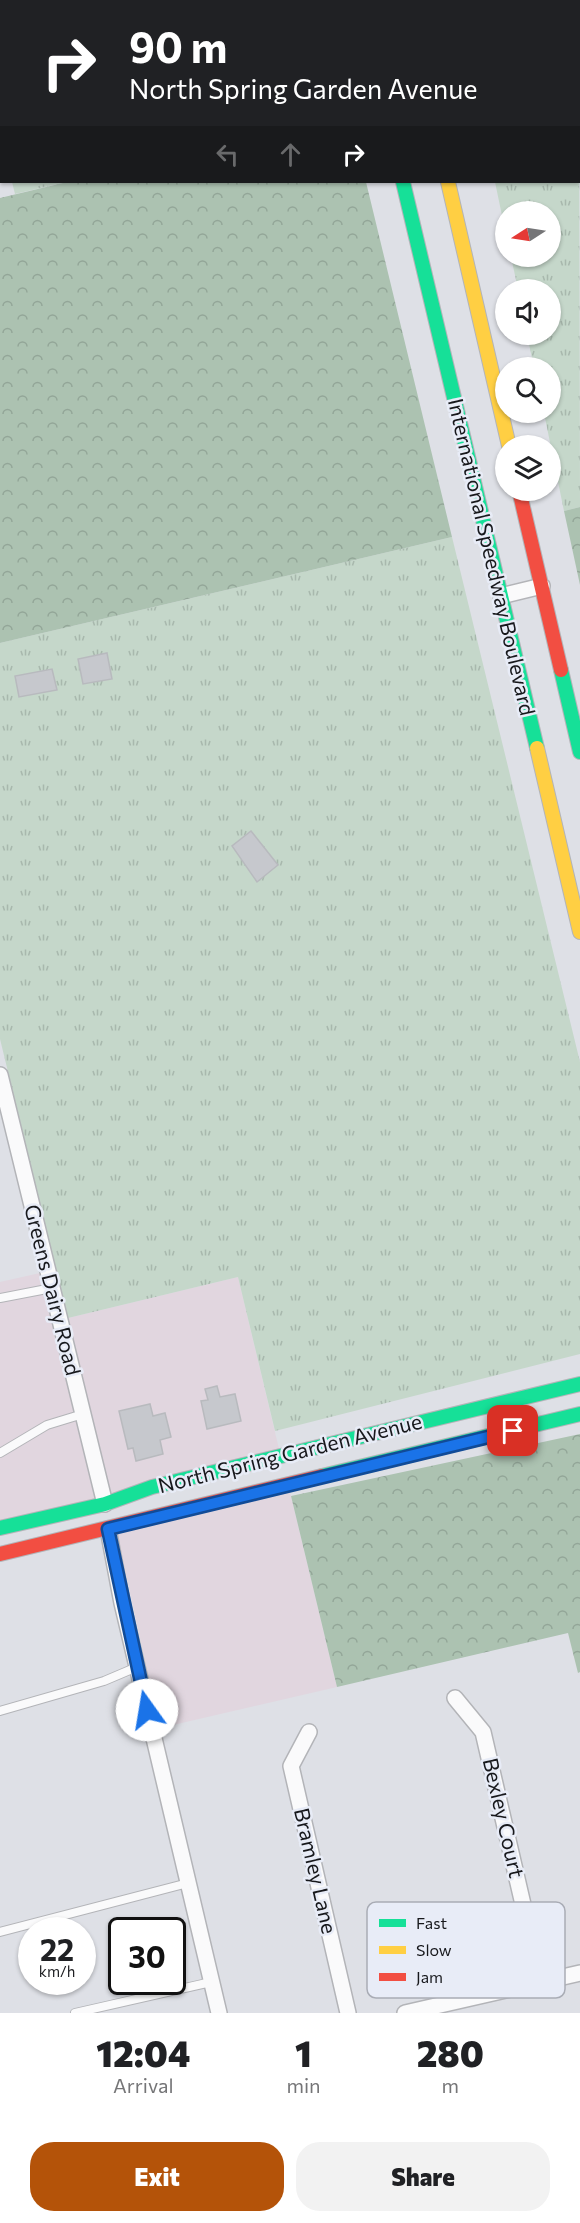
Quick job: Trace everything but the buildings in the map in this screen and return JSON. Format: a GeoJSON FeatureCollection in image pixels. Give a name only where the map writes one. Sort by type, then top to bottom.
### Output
{"type":"FeatureCollection","features":[{"type":"Feature","properties":{"kind":"main road","name":"International Speedway Boulevard"},"geometry":{"type":"LineString","coordinates":[[403,183],[579,929]]}},
{"type":"Feature","properties":{"kind":"main road","name":"International Speedway Boulevard"},"geometry":{"type":"LineString","coordinates":[[448,183],[506,435]]}},
{"type":"Feature","properties":{"kind":"main road","name":"International Speedway Boulevard"},"geometry":{"type":"LineString","coordinates":[[522,501],[580,753]]}},
{"type":"Feature","properties":{"kind":"main road","name":"North Spring Garden Avenue"},"geometry":{"type":"LineString","coordinates":[[0,1528],[105,1504],[152,1487],[580,1384]]}},
{"type":"Feature","properties":{"kind":"main road","name":"North Spring Garden Avenue"},"geometry":{"type":"LineString","coordinates":[[0,1554],[580,1414]]}},
{"type":"Feature","properties":{"kind":"main road"},"geometry":{"type":"LineString","coordinates":[[108,1529],[125,1508],[152,1487]]}},
{"type":"Feature","properties":{"kind":"main road"},"geometry":{"type":"LineString","coordinates":[[52,1542],[92,1510],[105,1504]]}},
{"type":"Feature","properties":{"kind":"street"},"geometry":{"type":"LineString","coordinates":[[501,596],[542,586]]}},
{"type":"Feature","properties":{"kind":"street","name":"Greens Dairy Road"},"geometry":{"type":"LineString","coordinates":[[0,1075],[105,1504]]}},
{"type":"Feature","properties":{"kind":"street"},"geometry":{"type":"LineString","coordinates":[[108,1529],[137,1667],[219,2013]]}},
{"type":"Feature","properties":{"kind":"street","name":"Bexley Court"},"geometry":{"type":"LineString","coordinates":[[455,1698],[483,1732],[522,1902]]}},
{"type":"Feature","properties":{"kind":"street","name":"Bramley Lane"},"geometry":{"type":"LineString","coordinates":[[309,1732],[291,1766],[348,2013]]}},
{"type":"Feature","properties":{"kind":"street"},"geometry":{"type":"LineString","coordinates":[[565,1976],[580,1973]]}},
{"type":"Feature","properties":{"kind":"street"},"geometry":{"type":"LineString","coordinates":[[405,2013],[471,1998]]}},
{"type":"Feature","properties":{"kind":"lane"},"geometry":{"type":"LineString","coordinates":[[0,1298],[52,1288]]}},
{"type":"Feature","properties":{"kind":"lane"},"geometry":{"type":"LineString","coordinates":[[0,1453],[47,1425],[83,1414]]}},
{"type":"Feature","properties":{"kind":"lane"},"geometry":{"type":"LineString","coordinates":[[0,1711],[104,1681],[137,1667]]}},
{"type":"Feature","properties":{"kind":"lane"},"geometry":{"type":"LineString","coordinates":[[0,1932],[188,1883]]}},
{"type":"Feature","properties":{"kind":"lane"},"geometry":{"type":"LineString","coordinates":[[75,2013],[211,1982]]}},
{"type":"Feature","properties":{"kind":"shaded area"},"geometry":{"type":"Polygon","coordinates":[[[40,1273],[95,1499],[0,1520],[0,1282],[40,1273]]]}},
{"type":"Feature","properties":{"kind":"shaded area"},"geometry":{"type":"Polygon","coordinates":[[[238,1277],[279,1449],[111,1494],[68,1318],[238,1277]]]}},
{"type":"Feature","properties":{"kind":"shaded area"},"geometry":{"type":"Polygon","coordinates":[[[290,1492],[337,1687],[160,1728],[117,1534],[290,1492]]]}},
{"type":"Feature","properties":{"kind":"green space"},"geometry":{"type":"Polygon","coordinates":[[[12,183],[63,183],[15,194],[12,183]]]}},
{"type":"Feature","properties":{"kind":"green space"},"geometry":{"type":"Polygon","coordinates":[[[63,183],[366,183],[452,537],[0,643],[0,198],[63,183]]]}},
{"type":"Feature","properties":{"kind":"green space"},"geometry":{"type":"Polygon","coordinates":[[[495,183],[579,183],[580,507],[564,511],[561,496],[561,435],[548,435],[546,423],[561,423],[561,357],[532,357],[529,345],[561,345],[561,279],[516,279],[513,267],[561,267],[561,201],[499,201],[495,183]]]}},
{"type":"Feature","properties":{"kind":"green space"},"geometry":{"type":"Polygon","coordinates":[[[580,507],[580,585],[564,511],[580,507]]]}},
{"type":"Feature","properties":{"kind":"green space"},"geometry":{"type":"Polygon","coordinates":[[[452,537],[580,1062],[580,1354],[275,1431],[238,1277],[68,1318],[0,1039],[0,643],[452,537]]]}},
{"type":"Feature","properties":{"kind":"green space"},"geometry":{"type":"Polygon","coordinates":[[[580,1434],[580,1672],[578,1673],[568,1633],[337,1687],[291,1496],[580,1434]]]}},
{"type":"Feature","properties":{"kind":"traffic: fast"},"geometry":{"type":"LineString","coordinates":[[403,183],[537,748]]}},
{"type":"Feature","properties":{"kind":"traffic: fast"},"geometry":{"type":"LineString","coordinates":[[561,670],[580,752]]}},
{"type":"Feature","properties":{"kind":"traffic: fast"},"geometry":{"type":"LineString","coordinates":[[0,1528],[105,1504],[152,1487],[580,1384]]}},
{"type":"Feature","properties":{"kind":"traffic: fast"},"geometry":{"type":"LineString","coordinates":[[322,1476],[580,1414]]}},
{"type":"Feature","properties":{"kind":"traffic: slow"},"geometry":{"type":"LineString","coordinates":[[448,183],[506,435]]}},
{"type":"Feature","properties":{"kind":"traffic: slow"},"geometry":{"type":"LineString","coordinates":[[537,748],[580,932]]}},
{"type":"Feature","properties":{"kind":"traffic: jam"},"geometry":{"type":"LineString","coordinates":[[522,501],[561,670]]}},
{"type":"Feature","properties":{"kind":"traffic: jam"},"geometry":{"type":"LineString","coordinates":[[0,1554],[322,1476]]}},
{"type":"Feature","properties":{"kind":"route"},"geometry":{"type":"LineString","coordinates":[[147,1710],[122,1603],[108,1529],[513,1431]]}}]}
